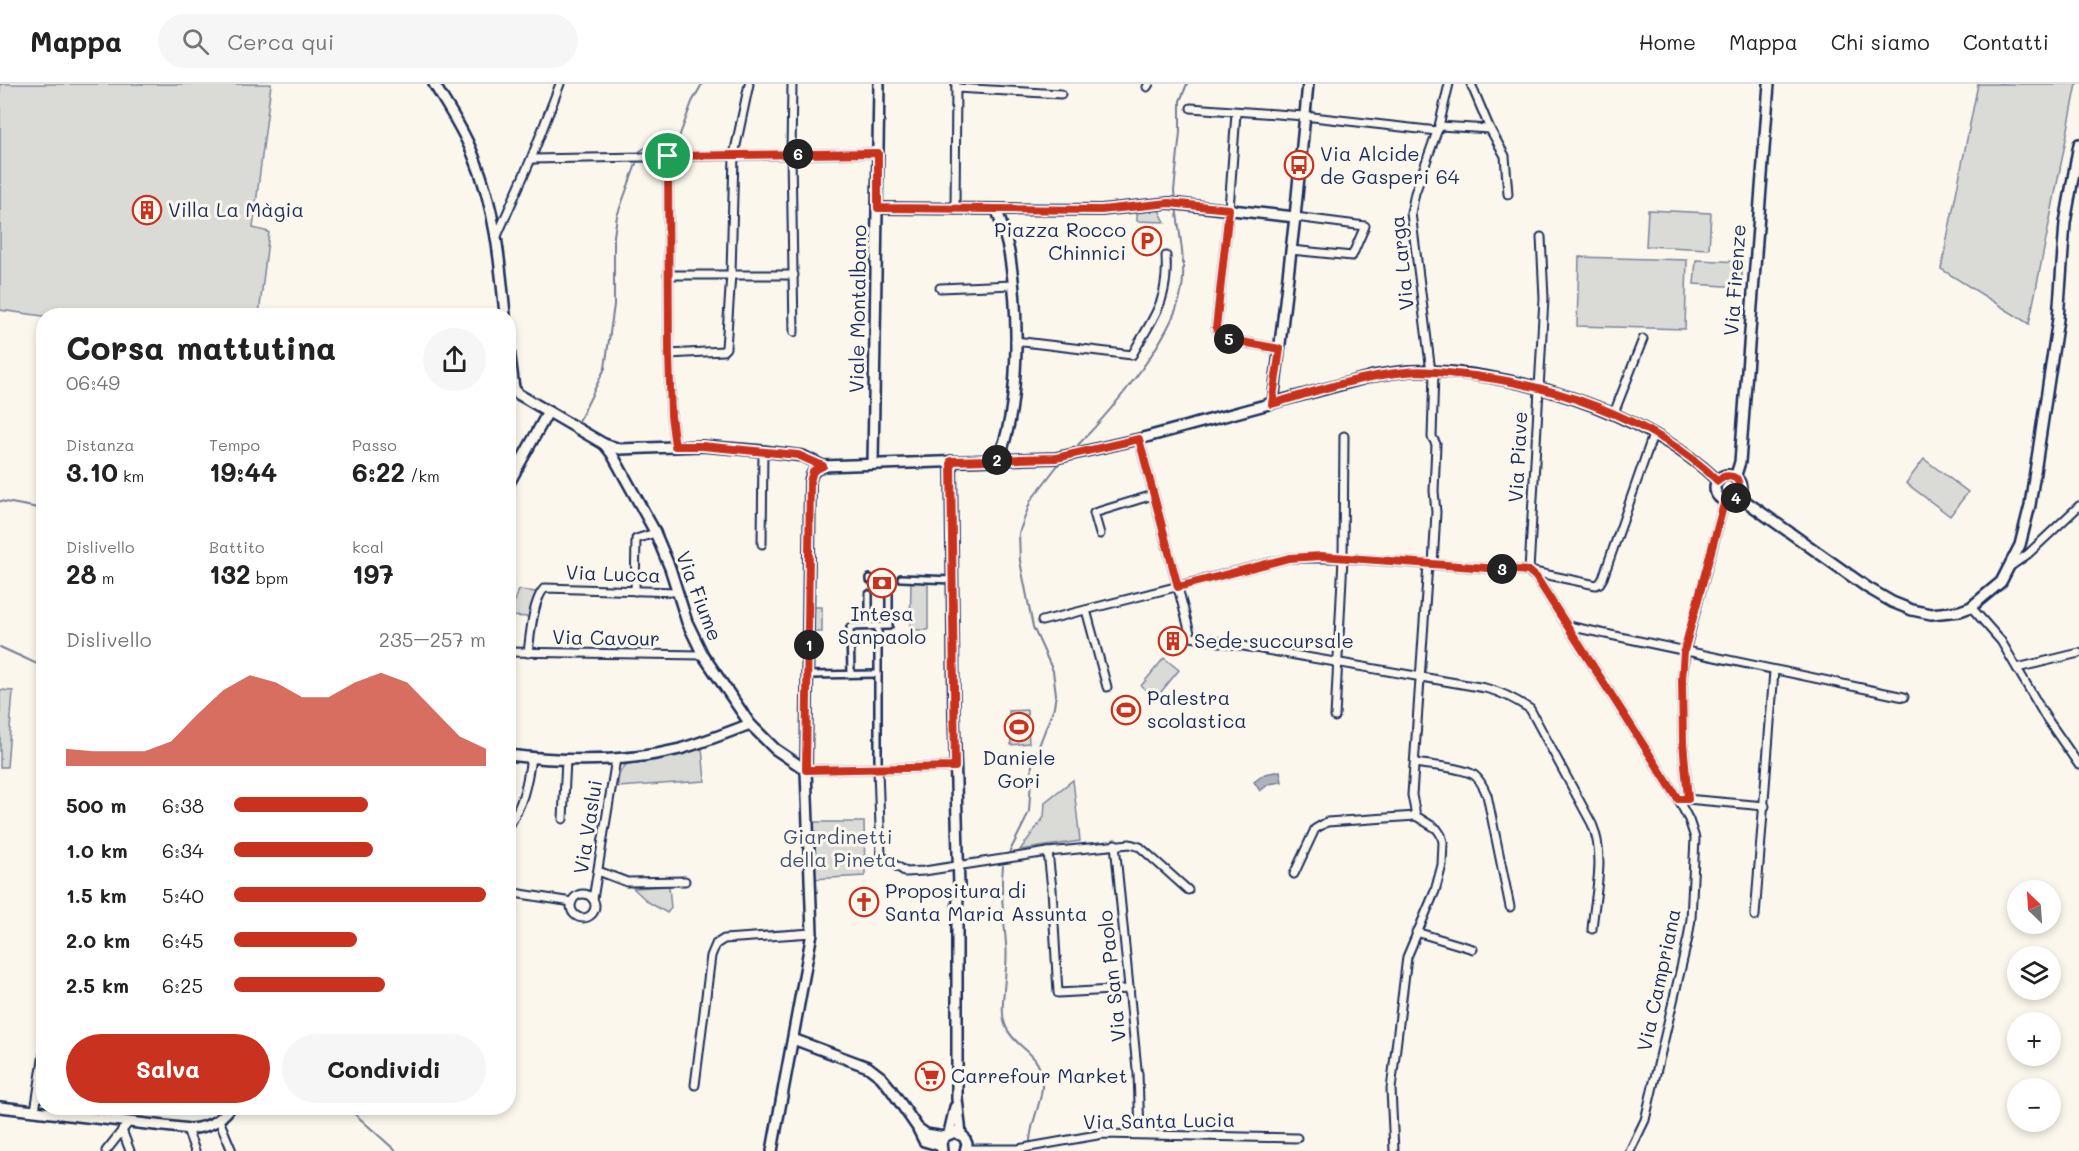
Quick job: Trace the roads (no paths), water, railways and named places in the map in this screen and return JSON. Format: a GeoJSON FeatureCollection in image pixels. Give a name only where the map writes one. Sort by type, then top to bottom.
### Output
{"type":"FeatureCollection","features":[{"type":"Feature","properties":{"kind":"street"},"geometry":{"type":"LineString","coordinates":[[434,84],[473,154],[481,174],[496,236],[504,308]]}},
{"type":"Feature","properties":{"kind":"street"},"geometry":{"type":"LineString","coordinates":[[496,236],[531,159],[560,84]]}},
{"type":"Feature","properties":{"kind":"street"},"geometry":{"type":"LineString","coordinates":[[669,354],[723,351],[726,348],[731,274],[734,155],[749,84]]}},
{"type":"Feature","properties":{"kind":"street"},"geometry":{"type":"LineString","coordinates":[[792,84],[794,332]]}},
{"type":"Feature","properties":{"kind":"street","name":"Viale Montalbano"},"geometry":{"type":"LineString","coordinates":[[873,464],[879,84]]}},
{"type":"Feature","properties":{"kind":"street"},"geometry":{"type":"LineString","coordinates":[[1272,404],[1295,217],[1308,84]]}},
{"type":"Feature","properties":{"kind":"street","name":"Via Larga"},"geometry":{"type":"LineString","coordinates":[[1416,816],[1412,795],[1420,678],[1436,512],[1434,492],[1436,444],[1432,437],[1433,372],[1411,213],[1415,192],[1438,128],[1449,84]]}},
{"type":"Feature","properties":{"kind":"street"},"geometry":{"type":"LineString","coordinates":[[1471,84],[1490,129],[1505,156],[1508,194]]}},
{"type":"Feature","properties":{"kind":"street","name":"Via Firenze"},"geometry":{"type":"LineString","coordinates":[[1735,478],[1740,462],[1768,84]]}},
{"type":"Feature","properties":{"kind":"street"},"geometry":{"type":"LineString","coordinates":[[955,210],[956,86],[1060,94]]}},
{"type":"Feature","properties":{"kind":"street"},"geometry":{"type":"LineString","coordinates":[[1191,108],[1438,128],[1490,129]]}},
{"type":"Feature","properties":{"kind":"street"},"geometry":{"type":"LineString","coordinates":[[1236,113],[1229,209],[1216,328],[1221,338],[1280,349]]}},
{"type":"Feature","properties":{"kind":"street"},"geometry":{"type":"LineString","coordinates":[[1739,494],[1748,503],[1868,588],[1912,610],[1931,614],[1960,611],[1971,607],[1988,595],[2001,582],[2020,544],[2036,471],[2058,319],[2065,223],[2079,144]]}},
{"type":"Feature","properties":{"kind":"street"},"geometry":{"type":"LineString","coordinates":[[531,159],[878,153]]}},
{"type":"Feature","properties":{"kind":"street"},"geometry":{"type":"LineString","coordinates":[[668,156],[669,354],[671,416],[675,446]]}},
{"type":"Feature","properties":{"kind":"street"},"geometry":{"type":"LineString","coordinates":[[878,208],[1101,210],[1169,203],[1365,226],[1352,256],[1291,250]]}},
{"type":"Feature","properties":{"kind":"street"},"geometry":{"type":"LineString","coordinates":[[997,209],[1010,255],[1016,341],[1011,417],[998,460]]}},
{"type":"Feature","properties":{"kind":"street","name":"Via Piave"},"geometry":{"type":"LineString","coordinates":[[1529,571],[1544,298],[1541,237]]}},
{"type":"Feature","properties":{"kind":"street"},"geometry":{"type":"LineString","coordinates":[[1016,341],[1132,355],[1163,298],[1167,283],[1166,256]]}},
{"type":"Feature","properties":{"kind":"street"},"geometry":{"type":"LineString","coordinates":[[668,274],[794,275]]}},
{"type":"Feature","properties":{"kind":"street"},"geometry":{"type":"LineString","coordinates":[[939,288],[1013,285]]}},
{"type":"Feature","properties":{"kind":"street"},"geometry":{"type":"LineString","coordinates":[[1614,413],[1643,339]]}},
{"type":"Feature","properties":{"kind":"street"},"geometry":{"type":"LineString","coordinates":[[772,1151],[812,933],[806,770],[810,482],[813,471],[823,466],[1056,458],[1139,439],[1373,376],[1408,371],[1482,376],[1538,388],[1614,413],[1691,457],[1718,481]]}},
{"type":"Feature","properties":{"kind":"street"},"geometry":{"type":"LineString","coordinates":[[516,390],[524,399],[604,444],[620,449],[702,446],[763,451],[803,456],[823,466]]}},
{"type":"Feature","properties":{"kind":"street"},"geometry":{"type":"LineString","coordinates":[[516,470],[548,412]]}},
{"type":"Feature","properties":{"kind":"street"},"geometry":{"type":"LineString","coordinates":[[1042,621],[1289,558],[1343,558],[1529,571],[1596,585],[1600,583],[1653,435]]}},
{"type":"Feature","properties":{"kind":"street"},"geometry":{"type":"LineString","coordinates":[[1335,717],[1343,558],[1344,436]]}},
{"type":"Feature","properties":{"kind":"street"},"geometry":{"type":"LineString","coordinates":[[1139,439],[1191,637],[1499,692],[1516,699],[1530,709],[1599,841],[1592,929]]}},
{"type":"Feature","properties":{"kind":"street","name":"Via Fiume"},"geometry":{"type":"LineString","coordinates":[[604,444],[628,482],[655,533],[670,568],[687,622],[703,655],[750,724],[775,749],[806,770]]}},
{"type":"Feature","properties":{"kind":"street"},"geometry":{"type":"LineString","coordinates":[[762,544],[763,451]]}},
{"type":"Feature","properties":{"kind":"street"},"geometry":{"type":"LineString","coordinates":[[951,461],[959,887],[957,1099],[964,1143]]}},
{"type":"Feature","properties":{"kind":"street"},"geometry":{"type":"LineString","coordinates":[[1723,477],[1735,478],[1741,487],[1739,494],[1733,500],[1720,498],[1716,491],[1718,481],[1723,477]]}},
{"type":"Feature","properties":{"kind":"street"},"geometry":{"type":"LineString","coordinates":[[1100,534],[1094,513],[1153,495]]}},
{"type":"Feature","properties":{"kind":"street"},"geometry":{"type":"LineString","coordinates":[[1688,799],[1683,731],[1684,651],[1725,500]]}},
{"type":"Feature","properties":{"kind":"street"},"geometry":{"type":"LineString","coordinates":[[2011,566],[2028,554],[2079,506]]}},
{"type":"Feature","properties":{"kind":"street"},"geometry":{"type":"LineString","coordinates":[[635,591],[636,539],[655,533]]}},
{"type":"Feature","properties":{"kind":"street","name":"Via Campriana"},"geometry":{"type":"LineString","coordinates":[[1529,571],[1536,577],[1678,799],[1695,838],[1691,919],[1645,1120],[1630,1151]]}},
{"type":"Feature","properties":{"kind":"street"},"geometry":{"type":"LineString","coordinates":[[901,578],[954,580]]}},
{"type":"Feature","properties":{"kind":"street","name":"Via Lucca"},"geometry":{"type":"LineString","coordinates":[[528,653],[533,617],[543,589],[677,592]]}},
{"type":"Feature","properties":{"kind":"street"},"geometry":{"type":"LineString","coordinates":[[869,626],[870,594]]}},
{"type":"Feature","properties":{"kind":"street"},"geometry":{"type":"LineString","coordinates":[[851,674],[850,627],[889,626],[889,594]]}},
{"type":"Feature","properties":{"kind":"street"},"geometry":{"type":"LineString","coordinates":[[1971,607],[2001,641],[2045,716],[2079,765]]}},
{"type":"Feature","properties":{"kind":"street"},"geometry":{"type":"LineString","coordinates":[[1086,610],[1107,687]]}},
{"type":"Feature","properties":{"kind":"street"},"geometry":{"type":"LineString","coordinates":[[878,626],[878,769],[881,856],[906,872],[957,868],[1048,852],[1130,844],[1140,847],[1188,890]]}},
{"type":"Feature","properties":{"kind":"street"},"geometry":{"type":"LineString","coordinates":[[1568,626],[1904,697]]}},
{"type":"Feature","properties":{"kind":"street","name":"Via Cavour"},"geometry":{"type":"LineString","coordinates":[[516,652],[703,655]]}},
{"type":"Feature","properties":{"kind":"street"},"geometry":{"type":"LineString","coordinates":[[2017,668],[2079,653]]}},
{"type":"Feature","properties":{"kind":"street"},"geometry":{"type":"LineString","coordinates":[[1755,916],[1774,671]]}},
{"type":"Feature","properties":{"kind":"street"},"geometry":{"type":"LineString","coordinates":[[808,675],[878,674]]}},
{"type":"Feature","properties":{"kind":"street"},"geometry":{"type":"LineString","coordinates":[[516,756],[566,760],[616,759],[681,748],[750,724]]}},
{"type":"Feature","properties":{"kind":"street"},"geometry":{"type":"LineString","coordinates":[[516,816],[527,788],[531,758]]}},
{"type":"Feature","properties":{"kind":"street","name":"Via Vaslui"},"geometry":{"type":"LineString","coordinates":[[593,899],[616,759]]}},
{"type":"Feature","properties":{"kind":"street"},"geometry":{"type":"LineString","coordinates":[[563,819],[566,760]]}},
{"type":"Feature","properties":{"kind":"street"},"geometry":{"type":"LineString","coordinates":[[1415,763],[1466,771],[1475,775],[1482,784],[1487,795],[1510,907]]}},
{"type":"Feature","properties":{"kind":"street"},"geometry":{"type":"LineString","coordinates":[[806,770],[955,767]]}},
{"type":"Feature","properties":{"kind":"street"},"geometry":{"type":"LineString","coordinates":[[1678,799],[1765,806]]}},
{"type":"Feature","properties":{"kind":"street"},"geometry":{"type":"LineString","coordinates":[[1294,874],[1309,838],[1320,824],[1327,822],[1416,816],[1437,829],[1441,835],[1444,850],[1435,891],[1407,957],[1392,1062],[1394,1151]]}},
{"type":"Feature","properties":{"kind":"street","name":"Via San Paolo"},"geometry":{"type":"LineString","coordinates":[[1115,844],[1138,1071],[1140,1134]]}},
{"type":"Feature","properties":{"kind":"street"},"geometry":{"type":"LineString","coordinates":[[1048,852],[1058,993],[1130,989]]}},
{"type":"Feature","properties":{"kind":"street"},"geometry":{"type":"LineString","coordinates":[[598,871],[627,882],[686,881]]}},
{"type":"Feature","properties":{"kind":"street","name":"Via Vaslui"},"geometry":{"type":"LineString","coordinates":[[516,893],[572,902]]}},
{"type":"Feature","properties":{"kind":"street"},"geometry":{"type":"LineString","coordinates":[[581,894],[589,896],[593,899],[594,910],[586,917],[582,917],[574,912],[572,902],[581,894]]}},
{"type":"Feature","properties":{"kind":"street"},"geometry":{"type":"LineString","coordinates":[[1416,932],[1473,950]]}},
{"type":"Feature","properties":{"kind":"street"},"geometry":{"type":"LineString","coordinates":[[695,1085],[711,956],[716,944],[724,939],[812,933]]}},
{"type":"Feature","properties":{"kind":"street"},"geometry":{"type":"LineString","coordinates":[[793,1039],[868,1067],[885,1082],[917,1127],[942,1144]]}},
{"type":"Feature","properties":{"kind":"street"},"geometry":{"type":"LineString","coordinates":[[942,1144],[957,1099]]}},
{"type":"Feature","properties":{"kind":"street"},"geometry":{"type":"LineString","coordinates":[[0,1107],[35,1111],[36,1105]]}},
{"type":"Feature","properties":{"kind":"street"},"geometry":{"type":"LineString","coordinates":[[69,1115],[187,1129],[206,1127],[224,1115]]}},
{"type":"Feature","properties":{"kind":"street"},"geometry":{"type":"LineString","coordinates":[[219,1120],[232,1151]]}},
{"type":"Feature","properties":{"kind":"street"},"geometry":{"type":"LineString","coordinates":[[106,1151],[129,1122]]}},
{"type":"Feature","properties":{"kind":"street"},"geometry":{"type":"LineString","coordinates":[[187,1129],[195,1151]]}},
{"type":"Feature","properties":{"kind":"street"},"geometry":{"type":"LineString","coordinates":[[122,1130],[130,1151]]}},
{"type":"Feature","properties":{"kind":"street"},"geometry":{"type":"LineString","coordinates":[[942,1144],[955,1132],[964,1143]]}},
{"type":"Feature","properties":{"kind":"street","name":"Via Santa Lucia"},"geometry":{"type":"LineString","coordinates":[[964,1143],[987,1148],[1018,1149],[1096,1135],[1297,1138]]}},
{"type":"Feature","properties":{"kind":"waterway"},"geometry":{"type":"LineString","coordinates":[[640,151],[645,148],[666,148],[678,140],[692,102],[702,84]]}},
{"type":"Feature","properties":{"kind":"waterway"},"geometry":{"type":"LineString","coordinates":[[1175,200],[1180,101],[1187,84]]}},
{"type":"Feature","properties":{"kind":"waterway"},"geometry":{"type":"LineString","coordinates":[[579,421],[605,368],[614,305],[614,236],[617,216],[636,164]]}},
{"type":"Feature","properties":{"kind":"waterway"},"geometry":{"type":"LineString","coordinates":[[1078,445],[1123,394],[1153,353],[1175,312],[1183,283],[1182,250],[1176,206]]}},
{"type":"Feature","properties":{"kind":"waterway"},"geometry":{"type":"LineString","coordinates":[[1009,853],[1029,811],[1032,764],[1054,707],[1056,694],[1053,671],[1033,627],[1020,561],[1019,533],[1031,500],[1058,465]]}},
{"type":"Feature","properties":{"kind":"waterway"},"geometry":{"type":"LineString","coordinates":[[0,501],[36,508]]}},
{"type":"Feature","properties":{"kind":"waterway"},"geometry":{"type":"LineString","coordinates":[[0,647],[36,663]]}},
{"type":"Feature","properties":{"kind":"waterway"},"geometry":{"type":"LineString","coordinates":[[1003,866],[1002,895],[1007,955],[1003,1018],[1010,1034],[1036,1062],[1042,1078],[1041,1094],[1030,1141]]}},
{"type":"Feature","properties":{"kind":"waterway"},"geometry":{"type":"LineString","coordinates":[[356,1115],[396,1151]]}},
{"type":"Feature","properties":{"kind":"tunnel"},"geometry":{"type":"LineString","coordinates":[[869,594],[870,580]]}},
{"type":"Feature","properties":{"kind":"tunnel"},"geometry":{"type":"LineString","coordinates":[[889,580],[889,594]]}},
{"type":"Feature","properties":{"kind":"place","name":"Via Alcide de Gasperi 64"},"geometry":{"type":"Point","coordinates":[1299,165]}},
{"type":"Feature","properties":{"kind":"place","name":"Villa La Màgia"},"geometry":{"type":"Point","coordinates":[147,210]}},
{"type":"Feature","properties":{"kind":"place","name":"Piazza Rocco Chinnici"},"geometry":{"type":"Point","coordinates":[1147,241]}},
{"type":"Feature","properties":{"kind":"place","name":"Intesa Sanpaolo"},"geometry":{"type":"Point","coordinates":[882,583]}},
{"type":"Feature","properties":{"kind":"place","name":"Sede succursale"},"geometry":{"type":"Point","coordinates":[1173,641]}},
{"type":"Feature","properties":{"kind":"place","name":"Palestra scolastica"},"geometry":{"type":"Point","coordinates":[1126,710]}},
{"type":"Feature","properties":{"kind":"place","name":"Daniele Gori"},"geometry":{"type":"Point","coordinates":[1019,727]}},
{"type":"Feature","properties":{"kind":"place","name":"Propositura di Santa Maria Assunta"},"geometry":{"type":"Point","coordinates":[864,902]}},
{"type":"Feature","properties":{"kind":"place","name":"Carrefour Market"},"geometry":{"type":"Point","coordinates":[930,1076]}},
{"type":"Feature","properties":{"kind":"park label","name":"Giardinetti della Pineta"},"geometry":{"type":"Point","coordinates":[838,848]}}]}
